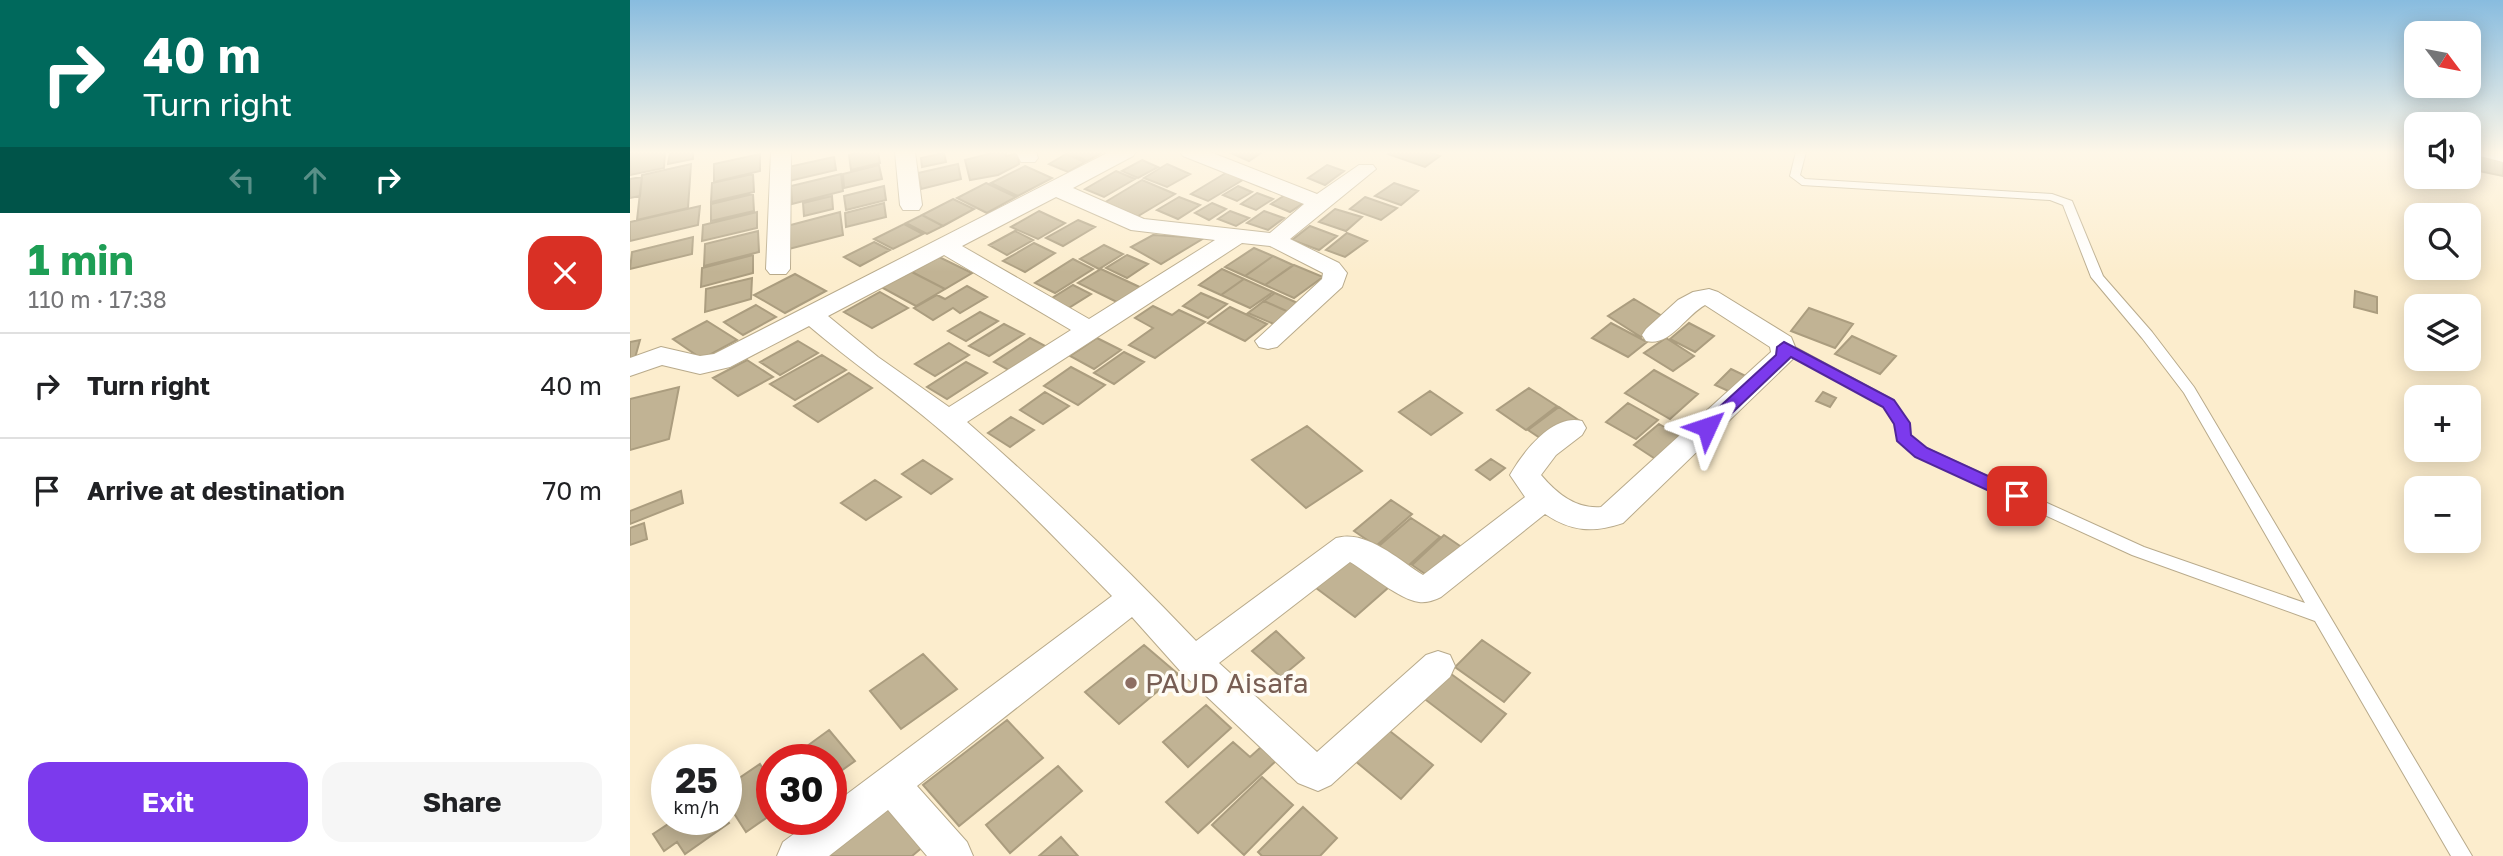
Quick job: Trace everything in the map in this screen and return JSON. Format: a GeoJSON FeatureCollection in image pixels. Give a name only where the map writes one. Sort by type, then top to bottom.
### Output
{"type":"FeatureCollection","features":[{"type":"Feature","properties":{"kind":"street"},"geometry":{"type":"LineString","coordinates":[[778,269],[780,192]]}},
{"type":"Feature","properties":{"kind":"street"},"geometry":{"type":"LineString","coordinates":[[910,192],[911,205]]}},
{"type":"Feature","properties":{"kind":"street"},"geometry":{"type":"LineString","coordinates":[[630,367],[661,356],[700,365],[715,363],[1051,192]]}},
{"type":"Feature","properties":{"kind":"street"},"geometry":{"type":"LineString","coordinates":[[1064,192],[1139,225],[1275,240],[1324,263],[1335,272],[1333,282],[1268,341]]}},
{"type":"Feature","properties":{"kind":"street"},"geometry":{"type":"LineString","coordinates":[[1293,192],[1319,202]]}},
{"type":"Feature","properties":{"kind":"street"},"geometry":{"type":"LineString","coordinates":[[1275,240],[1333,192]]}},
{"type":"Feature","properties":{"kind":"street"},"geometry":{"type":"LineString","coordinates":[[948,421],[1237,236]]}},
{"type":"Feature","properties":{"kind":"street"},"geometry":{"type":"LineString","coordinates":[[945,246],[1091,331]]}},
{"type":"Feature","properties":{"kind":"street"},"geometry":{"type":"LineString","coordinates":[[1572,428],[1546,448],[1525,472],[1532,487],[1545,498],[1580,519],[1599,521],[1612,515],[1784,357],[1782,343],[1705,297],[1692,301],[1655,335]]}},
{"type":"Feature","properties":{"kind":"street"},"geometry":{"type":"LineString","coordinates":[[811,315],[869,363],[948,421],[1034,499],[1134,597],[1194,662],[1311,771],[1318,773],[1331,764],[1437,666]]}},
{"type":"Feature","properties":{"kind":"street"},"geometry":{"type":"LineString","coordinates":[[1194,662],[1347,547],[1354,548],[1419,589],[1430,588],[1545,498]]}},
{"type":"Feature","properties":{"kind":"street"},"geometry":{"type":"LineString","coordinates":[[797,856],[1134,597]]}},
{"type":"Feature","properties":{"kind":"street"},"geometry":{"type":"LineString","coordinates":[[891,785],[954,856]]}},
{"type":"Feature","properties":{"kind":"lane"},"geometry":{"type":"LineString","coordinates":[[1968,192],[2052,197],[2068,204],[2097,277],[2147,335],[2189,390],[2462,856]]}},
{"type":"Feature","properties":{"kind":"lane"},"geometry":{"type":"LineString","coordinates":[[1784,347],[1888,403],[1902,423],[1903,437],[1921,452],[2138,551],[2322,616]]}},
{"type":"Feature","properties":{"kind":"building"},"geometry":{"type":"Polygon","coordinates":[[[630,192],[640,192],[640,196],[630,198],[630,192]]]}},
{"type":"Feature","properties":{"kind":"building"},"geometry":{"type":"Polygon","coordinates":[[[640,192],[689,192],[688,208],[637,220],[640,192]]]}},
{"type":"Feature","properties":{"kind":"building"},"geometry":{"type":"Polygon","coordinates":[[[712,192],[754,192],[754,192],[711,202],[712,192]]]}},
{"type":"Feature","properties":{"kind":"building"},"geometry":{"type":"Polygon","coordinates":[[[791,192],[839,192],[792,204],[791,192]]]}},
{"type":"Feature","properties":{"kind":"building"},"geometry":{"type":"Polygon","coordinates":[[[860,192],[885,192],[886,200],[846,210],[844,196],[860,192]]]}},
{"type":"Feature","properties":{"kind":"building"},"geometry":{"type":"Polygon","coordinates":[[[969,192],[1005,192],[1016,197],[987,213],[957,198],[969,192]]]}},
{"type":"Feature","properties":{"kind":"building"},"geometry":{"type":"Polygon","coordinates":[[[1010,192],[1026,192],[1018,196],[1010,192]]]}},
{"type":"Feature","properties":{"kind":"building"},"geometry":{"type":"Polygon","coordinates":[[[1092,192],[1113,192],[1104,197],[1092,192]]]}},
{"type":"Feature","properties":{"kind":"building"},"geometry":{"type":"Polygon","coordinates":[[[1122,192],[1175,194],[1135,218],[1102,204],[1122,192]]]}},
{"type":"Feature","properties":{"kind":"building"},"geometry":{"type":"Polygon","coordinates":[[[1194,192],[1223,192],[1208,201],[1191,194],[1194,192]]]}},
{"type":"Feature","properties":{"kind":"building"},"geometry":{"type":"Polygon","coordinates":[[[1228,192],[1252,192],[1237,201],[1223,195],[1228,192]]]}},
{"type":"Feature","properties":{"kind":"building"},"geometry":{"type":"Polygon","coordinates":[[[1381,192],[1417,192],[1401,205],[1375,196],[1381,192]]]}},
{"type":"Feature","properties":{"kind":"building"},"geometry":{"type":"Polygon","coordinates":[[[1257,193],[1273,199],[1256,210],[1241,204],[1257,193]]]}},
{"type":"Feature","properties":{"kind":"building"},"geometry":{"type":"Polygon","coordinates":[[[753,194],[754,211],[711,221],[711,204],[753,194]]]}},
{"type":"Feature","properties":{"kind":"building"},"geometry":{"type":"Polygon","coordinates":[[[1285,195],[1305,202],[1290,212],[1271,204],[1285,195]]]}},
{"type":"Feature","properties":{"kind":"building"},"geometry":{"type":"Polygon","coordinates":[[[832,196],[833,209],[804,216],[803,203],[832,196]]]}},
{"type":"Feature","properties":{"kind":"building"},"geometry":{"type":"Polygon","coordinates":[[[1179,197],[1200,205],[1178,219],[1157,210],[1179,197]]]}},
{"type":"Feature","properties":{"kind":"building"},"geometry":{"type":"Polygon","coordinates":[[[1365,197],[1397,208],[1381,220],[1350,209],[1365,197]]]}},
{"type":"Feature","properties":{"kind":"building"},"geometry":{"type":"Polygon","coordinates":[[[953,199],[974,209],[943,226],[922,215],[953,199]]]}},
{"type":"Feature","properties":{"kind":"building"},"geometry":{"type":"Polygon","coordinates":[[[884,203],[886,217],[846,227],[845,213],[884,203]]]}},
{"type":"Feature","properties":{"kind":"building"},"geometry":{"type":"Polygon","coordinates":[[[1212,203],[1226,209],[1209,220],[1195,213],[1212,203]]]}},
{"type":"Feature","properties":{"kind":"building"},"geometry":{"type":"Polygon","coordinates":[[[700,206],[698,225],[630,241],[630,222],[700,206]]]}},
{"type":"Feature","properties":{"kind":"building"},"geometry":{"type":"Polygon","coordinates":[[[1335,209],[1362,217],[1346,231],[1319,222],[1335,209]]]}},
{"type":"Feature","properties":{"kind":"building"},"geometry":{"type":"Polygon","coordinates":[[[1039,211],[1065,223],[1038,239],[1011,227],[1039,211]]]}},
{"type":"Feature","properties":{"kind":"building"},"geometry":{"type":"Polygon","coordinates":[[[1230,211],[1249,218],[1236,226],[1218,219],[1230,211]]]}},
{"type":"Feature","properties":{"kind":"building"},"geometry":{"type":"Polygon","coordinates":[[[1264,211],[1284,218],[1268,230],[1247,223],[1264,211]]]}},
{"type":"Feature","properties":{"kind":"building"},"geometry":{"type":"Polygon","coordinates":[[[757,212],[757,228],[702,241],[703,225],[757,212]]]}},
{"type":"Feature","properties":{"kind":"building"},"geometry":{"type":"Polygon","coordinates":[[[840,212],[843,235],[785,250],[783,227],[840,212]]]}},
{"type":"Feature","properties":{"kind":"building"},"geometry":{"type":"Polygon","coordinates":[[[922,215],[943,226],[927,234],[906,223],[922,215]]]}},
{"type":"Feature","properties":{"kind":"building"},"geometry":{"type":"Polygon","coordinates":[[[1078,220],[1095,227],[1063,246],[1046,238],[1078,220]]]}},
{"type":"Feature","properties":{"kind":"building"},"geometry":{"type":"Polygon","coordinates":[[[904,224],[923,234],[893,249],[874,239],[904,224]]]}},
{"type":"Feature","properties":{"kind":"building"},"geometry":{"type":"Polygon","coordinates":[[[1310,226],[1337,236],[1319,250],[1292,240],[1310,226]]]}},
{"type":"Feature","properties":{"kind":"building"},"geometry":{"type":"Polygon","coordinates":[[[758,231],[759,252],[704,266],[705,244],[758,231]]]}},
{"type":"Feature","properties":{"kind":"building"},"geometry":{"type":"Polygon","coordinates":[[[1015,231],[1033,240],[1007,255],[989,245],[1015,231]]]}},
{"type":"Feature","properties":{"kind":"building"},"geometry":{"type":"Polygon","coordinates":[[[1347,233],[1367,241],[1345,257],[1326,250],[1347,233]]]}},
{"type":"Feature","properties":{"kind":"building"},"geometry":{"type":"Polygon","coordinates":[[[1153,235],[1204,238],[1161,264],[1131,247],[1153,235]]]}},
{"type":"Feature","properties":{"kind":"building"},"geometry":{"type":"Polygon","coordinates":[[[693,237],[692,254],[630,269],[632,252],[693,237]]]}},
{"type":"Feature","properties":{"kind":"building"},"geometry":{"type":"Polygon","coordinates":[[[874,242],[890,250],[860,266],[844,257],[874,242]]]}},
{"type":"Feature","properties":{"kind":"building"},"geometry":{"type":"Polygon","coordinates":[[[1034,243],[1055,253],[1025,272],[1003,261],[1034,243]]]}},
{"type":"Feature","properties":{"kind":"building"},"geometry":{"type":"Polygon","coordinates":[[[1104,245],[1123,254],[1099,269],[1080,259],[1104,245]]]}},
{"type":"Feature","properties":{"kind":"building"},"geometry":{"type":"Polygon","coordinates":[[[1254,248],[1273,256],[1245,276],[1225,267],[1254,248]]]}},
{"type":"Feature","properties":{"kind":"building"},"geometry":{"type":"Polygon","coordinates":[[[753,255],[753,273],[701,287],[702,268],[753,255]]]}},
{"type":"Feature","properties":{"kind":"building"},"geometry":{"type":"Polygon","coordinates":[[[1127,255],[1148,264],[1127,278],[1106,268],[1127,255]]]}},
{"type":"Feature","properties":{"kind":"building"},"geometry":{"type":"Polygon","coordinates":[[[937,256],[972,273],[945,289],[910,271],[937,256]]]}},
{"type":"Feature","properties":{"kind":"building"},"geometry":{"type":"Polygon","coordinates":[[[1273,256],[1293,265],[1265,285],[1245,276],[1273,256]]]}},
{"type":"Feature","properties":{"kind":"building"},"geometry":{"type":"Polygon","coordinates":[[[1073,259],[1093,269],[1055,293],[1035,283],[1073,259]]]}},
{"type":"Feature","properties":{"kind":"building"},"geometry":{"type":"Polygon","coordinates":[[[1294,265],[1323,277],[1294,298],[1265,285],[1294,265]]]}},
{"type":"Feature","properties":{"kind":"building"},"geometry":{"type":"Polygon","coordinates":[[[1101,269],[1146,290],[1123,305],[1078,283],[1101,269]]]}},
{"type":"Feature","properties":{"kind":"building"},"geometry":{"type":"Polygon","coordinates":[[[1222,269],[1244,279],[1221,295],[1199,285],[1222,269]]]}},
{"type":"Feature","properties":{"kind":"building"},"geometry":{"type":"Polygon","coordinates":[[[910,271],[945,289],[916,306],[881,287],[910,271]]]}},
{"type":"Feature","properties":{"kind":"building"},"geometry":{"type":"Polygon","coordinates":[[[795,274],[826,291],[785,313],[754,295],[795,274]]]}},
{"type":"Feature","properties":{"kind":"building"},"geometry":{"type":"Polygon","coordinates":[[[752,278],[751,299],[705,312],[706,289],[752,278]]]}},
{"type":"Feature","properties":{"kind":"building"},"geometry":{"type":"Polygon","coordinates":[[[1244,279],[1273,292],[1250,308],[1221,295],[1244,279]]]}},
{"type":"Feature","properties":{"kind":"building"},"geometry":{"type":"Polygon","coordinates":[[[1073,285],[1091,294],[1067,309],[1049,300],[1073,285]]]}},
{"type":"Feature","properties":{"kind":"building"},"geometry":{"type":"Polygon","coordinates":[[[967,286],[987,297],[960,313],[953,308],[933,320],[914,308],[937,295],[945,299],[967,286]]]}},
{"type":"Feature","properties":{"kind":"building"},"geometry":{"type":"Polygon","coordinates":[[[2355,291],[2377,297],[2377,313],[2354,307],[2355,291]]]}},
{"type":"Feature","properties":{"kind":"building"},"geometry":{"type":"Polygon","coordinates":[[[880,292],[908,308],[872,328],[844,312],[880,292]]]}},
{"type":"Feature","properties":{"kind":"building"},"geometry":{"type":"Polygon","coordinates":[[[1201,293],[1227,304],[1208,318],[1183,306],[1201,293]]]}},
{"type":"Feature","properties":{"kind":"building"},"geometry":{"type":"Polygon","coordinates":[[[1275,293],[1302,305],[1291,313],[1264,301],[1275,293]]]}},
{"type":"Feature","properties":{"kind":"building"},"geometry":{"type":"Polygon","coordinates":[[[1634,299],[1667,319],[1641,337],[1608,316],[1634,299]]]}},
{"type":"Feature","properties":{"kind":"building"},"geometry":{"type":"Polygon","coordinates":[[[1264,301],[1291,313],[1276,325],[1248,313],[1264,301]]]}},
{"type":"Feature","properties":{"kind":"building"},"geometry":{"type":"Polygon","coordinates":[[[756,305],[776,317],[743,335],[724,322],[756,305]]]}},
{"type":"Feature","properties":{"kind":"building"},"geometry":{"type":"Polygon","coordinates":[[[1153,306],[1172,315],[1179,310],[1205,322],[1155,358],[1129,345],[1153,328],[1135,318],[1153,306]]]}},
{"type":"Feature","properties":{"kind":"building"},"geometry":{"type":"Polygon","coordinates":[[[1230,307],[1267,324],[1245,341],[1208,323],[1230,307]]]}},
{"type":"Feature","properties":{"kind":"building"},"geometry":{"type":"Polygon","coordinates":[[[1809,308],[1853,324],[1835,348],[1791,331],[1809,308]]]}},
{"type":"Feature","properties":{"kind":"building"},"geometry":{"type":"Polygon","coordinates":[[[980,312],[998,321],[966,341],[948,331],[980,312]]]}},
{"type":"Feature","properties":{"kind":"building"},"geometry":{"type":"Polygon","coordinates":[[[707,321],[737,340],[702,359],[673,339],[707,321]]]}},
{"type":"Feature","properties":{"kind":"building"},"geometry":{"type":"Polygon","coordinates":[[[1611,323],[1647,342],[1628,357],[1592,338],[1611,323]]]}},
{"type":"Feature","properties":{"kind":"building"},"geometry":{"type":"Polygon","coordinates":[[[1689,323],[1714,336],[1695,352],[1670,339],[1689,323]]]}},
{"type":"Feature","properties":{"kind":"building"},"geometry":{"type":"Polygon","coordinates":[[[1004,324],[1024,334],[989,356],[969,346],[1004,324]]]}},
{"type":"Feature","properties":{"kind":"building"},"geometry":{"type":"Polygon","coordinates":[[[1852,336],[1896,356],[1880,374],[1835,354],[1852,336]]]}},
{"type":"Feature","properties":{"kind":"building"},"geometry":{"type":"Polygon","coordinates":[[[1030,338],[1051,349],[1014,373],[994,362],[1030,338]]]}},
{"type":"Feature","properties":{"kind":"building"},"geometry":{"type":"Polygon","coordinates":[[[1097,338],[1121,350],[1094,369],[1070,356],[1097,338]]]}},
{"type":"Feature","properties":{"kind":"building"},"geometry":{"type":"Polygon","coordinates":[[[1666,338],[1694,356],[1673,371],[1644,353],[1666,338]]]}},
{"type":"Feature","properties":{"kind":"building"},"geometry":{"type":"Polygon","coordinates":[[[640,340],[635,358],[630,359],[630,342],[640,340]]]}},
{"type":"Feature","properties":{"kind":"building"},"geometry":{"type":"Polygon","coordinates":[[[798,341],[818,353],[780,375],[760,362],[798,341]]]}},
{"type":"Feature","properties":{"kind":"building"},"geometry":{"type":"Polygon","coordinates":[[[949,343],[969,355],[935,376],[915,364],[949,343]]]}},
{"type":"Feature","properties":{"kind":"building"},"geometry":{"type":"Polygon","coordinates":[[[1124,352],[1144,362],[1114,384],[1094,373],[1124,352]]]}},
{"type":"Feature","properties":{"kind":"building"},"geometry":{"type":"Polygon","coordinates":[[[822,355],[846,370],[795,400],[770,384],[822,355]]]}},
{"type":"Feature","properties":{"kind":"building"},"geometry":{"type":"Polygon","coordinates":[[[747,360],[773,377],[738,396],[713,378],[747,360]]]}},
{"type":"Feature","properties":{"kind":"building"},"geometry":{"type":"Polygon","coordinates":[[[966,362],[987,373],[947,399],[927,387],[966,362]]]}},
{"type":"Feature","properties":{"kind":"building"},"geometry":{"type":"Polygon","coordinates":[[[1071,367],[1105,385],[1078,405],[1044,386],[1071,367]]]}},
{"type":"Feature","properties":{"kind":"building"},"geometry":{"type":"Polygon","coordinates":[[[1731,369],[1750,378],[1735,394],[1715,385],[1731,369]]]}},
{"type":"Feature","properties":{"kind":"building"},"geometry":{"type":"Polygon","coordinates":[[[1654,370],[1698,394],[1670,419],[1625,393],[1654,370]]]}},
{"type":"Feature","properties":{"kind":"building"},"geometry":{"type":"Polygon","coordinates":[[[849,373],[872,388],[818,422],[794,406],[849,373]]]}},
{"type":"Feature","properties":{"kind":"building"},"geometry":{"type":"Polygon","coordinates":[[[679,387],[669,439],[630,450],[630,399],[679,387]]]}},
{"type":"Feature","properties":{"kind":"building"},"geometry":{"type":"Polygon","coordinates":[[[1529,388],[1557,406],[1526,430],[1497,410],[1529,388]]]}},
{"type":"Feature","properties":{"kind":"building"},"geometry":{"type":"Polygon","coordinates":[[[1430,391],[1462,413],[1431,435],[1399,412],[1430,391]]]}},
{"type":"Feature","properties":{"kind":"building"},"geometry":{"type":"Polygon","coordinates":[[[1045,392],[1069,406],[1043,424],[1020,410],[1045,392]]]}},
{"type":"Feature","properties":{"kind":"building"},"geometry":{"type":"Polygon","coordinates":[[[1823,392],[1836,398],[1830,407],[1816,401],[1823,392]]]}},
{"type":"Feature","properties":{"kind":"building"},"geometry":{"type":"Polygon","coordinates":[[[1628,403],[1658,420],[1636,439],[1606,422],[1628,403]]]}},
{"type":"Feature","properties":{"kind":"building"},"geometry":{"type":"Polygon","coordinates":[[[1559,407],[1580,421],[1549,444],[1528,430],[1559,407]]]}},
{"type":"Feature","properties":{"kind":"building"},"geometry":{"type":"Polygon","coordinates":[[[1011,417],[1034,430],[1010,447],[988,433],[1011,417]]]}},
{"type":"Feature","properties":{"kind":"building"},"geometry":{"type":"Polygon","coordinates":[[[1659,424],[1685,439],[1660,462],[1634,445],[1659,424]]]}},
{"type":"Feature","properties":{"kind":"building"},"geometry":{"type":"Polygon","coordinates":[[[1307,426],[1362,471],[1306,508],[1252,460],[1307,426]]]}},
{"type":"Feature","properties":{"kind":"building"},"geometry":{"type":"Polygon","coordinates":[[[1491,459],[1505,468],[1490,480],[1476,470],[1491,459]]]}},
{"type":"Feature","properties":{"kind":"building"},"geometry":{"type":"Polygon","coordinates":[[[923,460],[952,479],[931,494],[902,474],[923,460]]]}},
{"type":"Feature","properties":{"kind":"building"},"geometry":{"type":"Polygon","coordinates":[[[875,480],[901,497],[866,520],[841,503],[875,480]]]}},
{"type":"Feature","properties":{"kind":"building"},"geometry":{"type":"Polygon","coordinates":[[[681,491],[683,503],[630,524],[630,511],[681,491]]]}},
{"type":"Feature","properties":{"kind":"building"},"geometry":{"type":"Polygon","coordinates":[[[1391,500],[1412,514],[1376,546],[1354,531],[1391,500]]]}},
{"type":"Feature","properties":{"kind":"building"},"geometry":{"type":"Polygon","coordinates":[[[1411,518],[1440,537],[1408,566],[1379,546],[1411,518]]]}},
{"type":"Feature","properties":{"kind":"building"},"geometry":{"type":"Polygon","coordinates":[[[644,523],[647,539],[630,545],[630,528],[644,523]]]}},
{"type":"Feature","properties":{"kind":"building"},"geometry":{"type":"Polygon","coordinates":[[[1444,535],[1466,550],[1434,580],[1412,565],[1444,535]]]}},
{"type":"Feature","properties":{"kind":"building"},"geometry":{"type":"Polygon","coordinates":[[[1346,557],[1389,587],[1355,617],[1312,585],[1346,557]]]}},
{"type":"Feature","properties":{"kind":"building"},"geometry":{"type":"Polygon","coordinates":[[[1276,631],[1304,658],[1281,677],[1252,651],[1276,631]]]}},
{"type":"Feature","properties":{"kind":"building"},"geometry":{"type":"Polygon","coordinates":[[[1482,640],[1530,673],[1504,702],[1455,667],[1482,640]]]}},
{"type":"Feature","properties":{"kind":"building","name":"PAUD Aisafa"},"geometry":{"type":"Polygon","coordinates":[[[1144,645],[1178,674],[1119,724],[1085,692],[1144,645]]]}},
{"type":"Feature","properties":{"kind":"building"},"geometry":{"type":"Polygon","coordinates":[[[923,654],[957,689],[901,729],[870,691],[923,654]]]}},
{"type":"Feature","properties":{"kind":"building"},"geometry":{"type":"Polygon","coordinates":[[[1447,671],[1506,714],[1481,742],[1422,697],[1447,671]]]}},
{"type":"Feature","properties":{"kind":"building"},"geometry":{"type":"Polygon","coordinates":[[[1206,705],[1231,728],[1188,767],[1163,742],[1206,705]]]}},
{"type":"Feature","properties":{"kind":"building"},"geometry":{"type":"Polygon","coordinates":[[[1007,720],[1043,758],[959,826],[923,785],[1007,720]]]}},
{"type":"Feature","properties":{"kind":"building"},"geometry":{"type":"Polygon","coordinates":[[[1386,728],[1433,765],[1401,799],[1354,760],[1386,728]]]}},
{"type":"Feature","properties":{"kind":"building"},"geometry":{"type":"Polygon","coordinates":[[[829,730],[841,744],[810,744],[829,730]]]}},
{"type":"Feature","properties":{"kind":"building"},"geometry":{"type":"Polygon","coordinates":[[[1233,742],[1250,757],[1261,747],[1277,760],[1198,833],[1166,802],[1233,742]]]}},
{"type":"Feature","properties":{"kind":"building"},"geometry":{"type":"Polygon","coordinates":[[[847,751],[855,761],[847,767],[847,751]]]}},
{"type":"Feature","properties":{"kind":"building"},"geometry":{"type":"Polygon","coordinates":[[[1058,766],[1082,791],[1010,853],[986,825],[1058,766]]]}},
{"type":"Feature","properties":{"kind":"building"},"geometry":{"type":"Polygon","coordinates":[[[756,767],[756,825],[746,832],[742,826],[742,776],[756,767]]]}},
{"type":"Feature","properties":{"kind":"building"},"geometry":{"type":"Polygon","coordinates":[[[1262,777],[1293,805],[1244,855],[1212,825],[1262,777]]]}},
{"type":"Feature","properties":{"kind":"building"},"geometry":{"type":"Polygon","coordinates":[[[884,800],[924,846],[912,856],[811,856],[838,835],[847,835],[847,828],[884,800]]]}},
{"type":"Feature","properties":{"kind":"building"},"geometry":{"type":"Polygon","coordinates":[[[1303,807],[1337,838],[1320,856],[1262,856],[1258,852],[1303,807]]]}},
{"type":"Feature","properties":{"kind":"building"},"geometry":{"type":"Polygon","coordinates":[[[654,835],[712,835],[685,854],[677,842],[664,851],[654,835]]]}},
{"type":"Feature","properties":{"kind":"building"},"geometry":{"type":"Polygon","coordinates":[[[1061,837],[1078,856],[1039,856],[1061,837]]]}},
{"type":"Feature","properties":{"kind":"place","name":"PAUD Aisafa"},"geometry":{"type":"Point","coordinates":[1131,683]}},
{"type":"Feature","properties":{"kind":"route"},"geometry":{"type":"LineString","coordinates":[[1707,427],[1784,357],[1784,347],[1888,403],[1902,423],[1903,437],[1910,445],[2017,496]]}}]}
